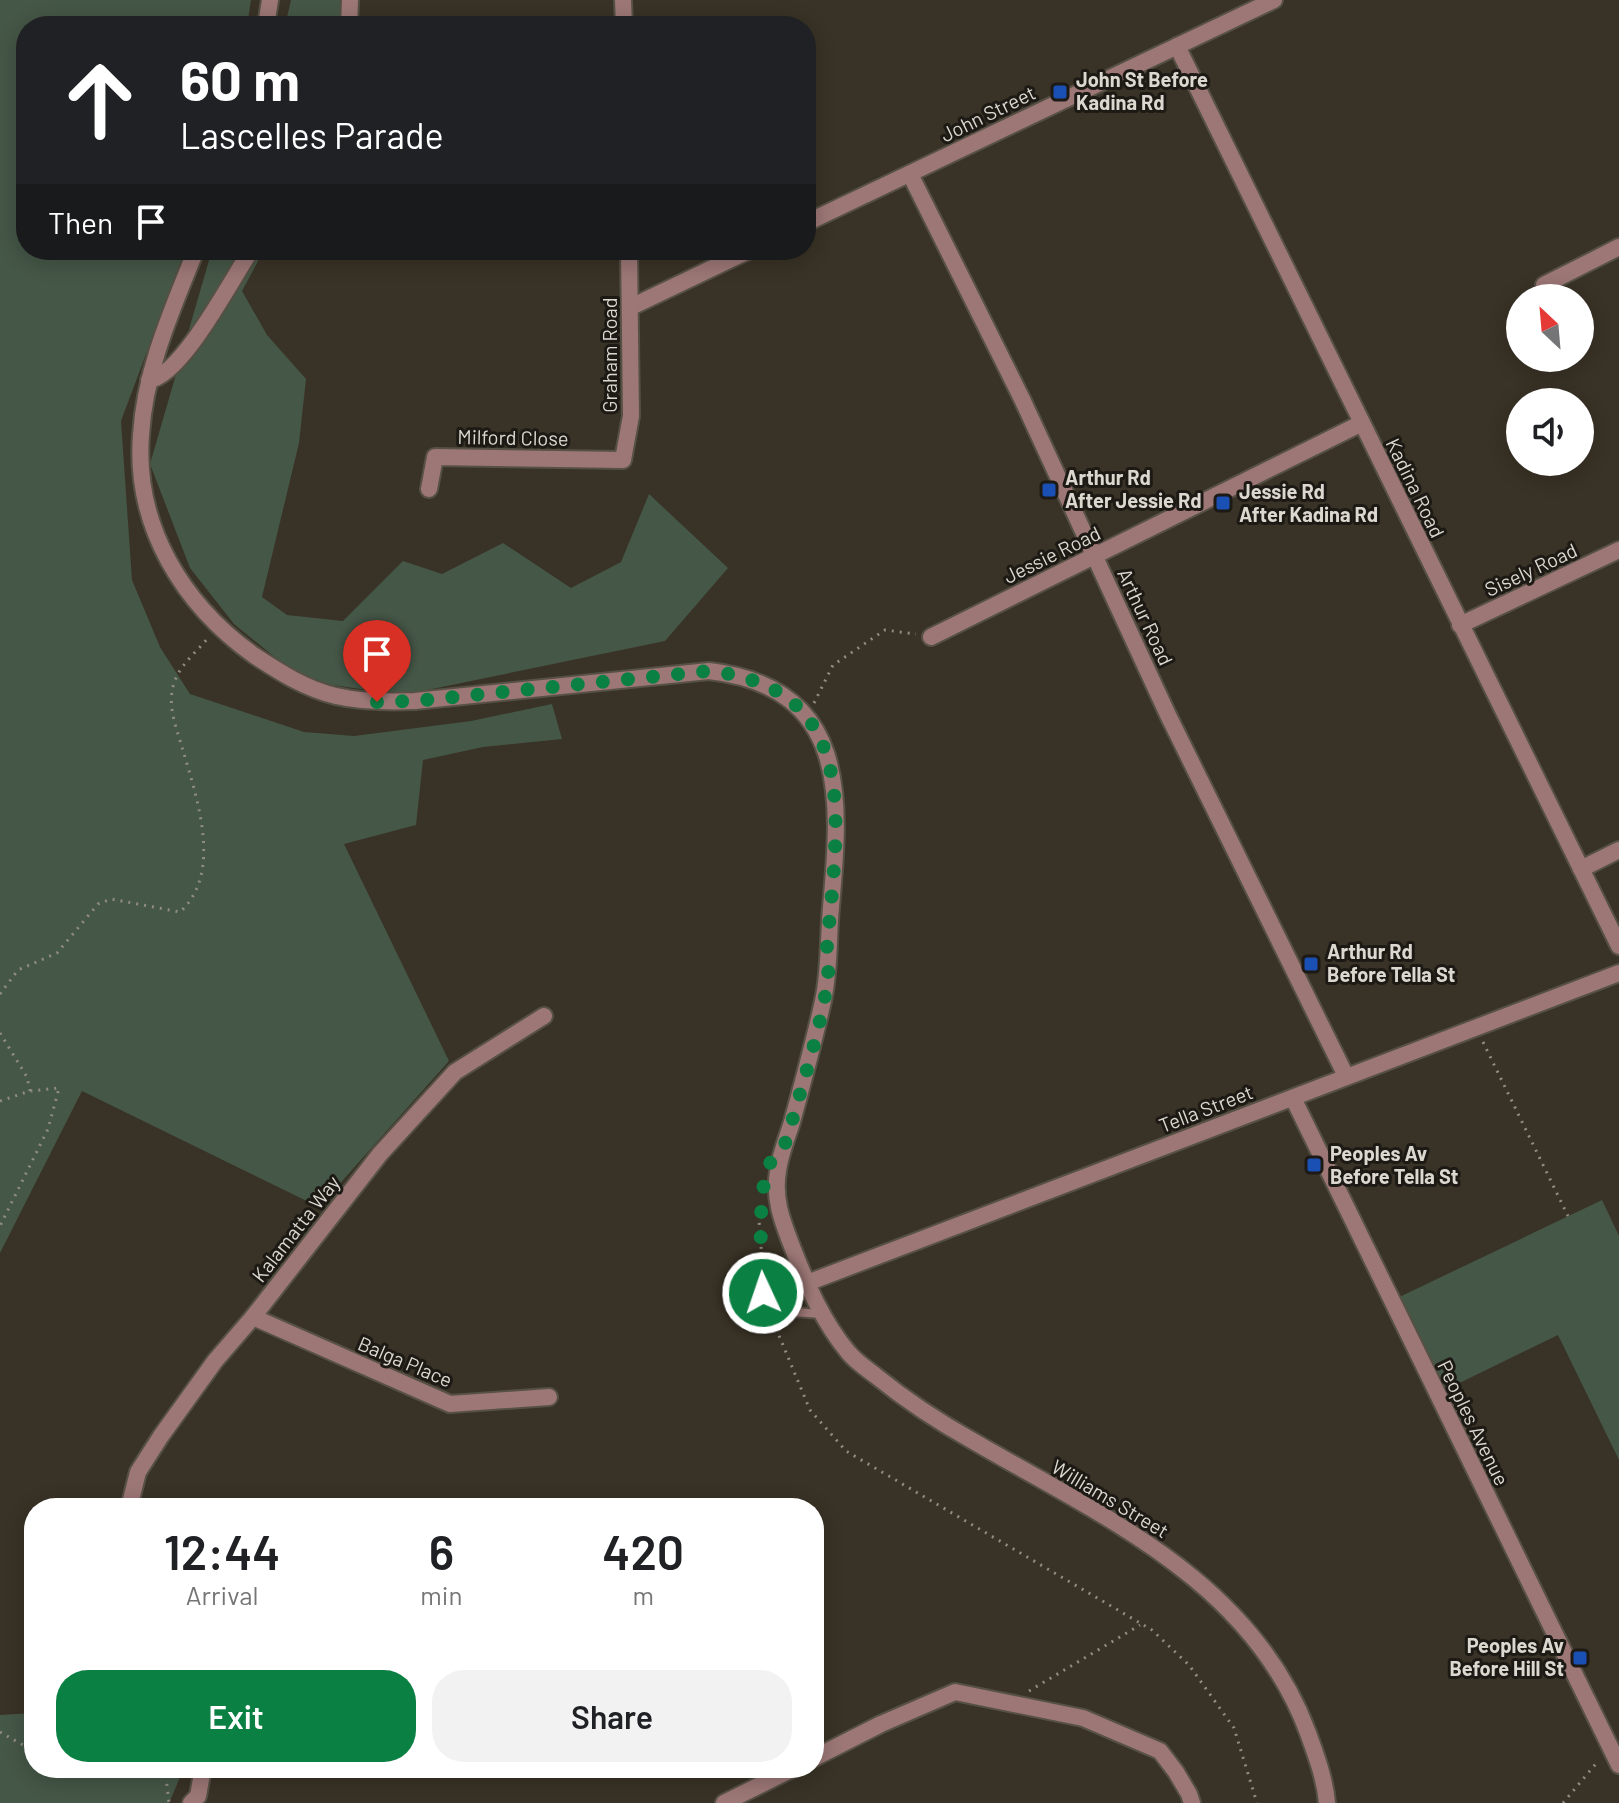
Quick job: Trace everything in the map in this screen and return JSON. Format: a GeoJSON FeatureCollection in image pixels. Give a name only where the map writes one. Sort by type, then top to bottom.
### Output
{"type":"FeatureCollection","features":[{"type":"Feature","properties":{"kind":"street","name":"John Street"},"geometry":{"type":"LineString","coordinates":[[816,218],[1274,0]]}},
{"type":"Feature","properties":{"kind":"street","name":"Kadina Road"},"geometry":{"type":"LineString","coordinates":[[1177,46],[1619,946]]}},
{"type":"Feature","properties":{"kind":"street","name":"Arthur Road"},"geometry":{"type":"LineString","coordinates":[[910,174],[1022,399],[1168,715],[1346,1076]]}},
{"type":"Feature","properties":{"kind":"street"},"geometry":{"type":"LineString","coordinates":[[1546,284],[1619,247]]}},
{"type":"Feature","properties":{"kind":"street"},"geometry":{"type":"LineString","coordinates":[[192,260],[158,346],[149,380],[140,438],[145,499],[152,529],[174,572],[235,642],[302,685],[337,696],[377,702],[415,701],[709,671],[731,673],[764,684],[807,717]]}},
{"type":"Feature","properties":{"kind":"street"},"geometry":{"type":"LineString","coordinates":[[149,380],[169,371],[189,348],[245,260]]}},
{"type":"Feature","properties":{"kind":"street","name":"Graham Road"},"geometry":{"type":"LineString","coordinates":[[623,460],[631,416],[629,260]]}},
{"type":"Feature","properties":{"kind":"street"},"geometry":{"type":"LineString","coordinates":[[631,307],[729,260]]}},
{"type":"Feature","properties":{"kind":"street","name":"Jessie Road"},"geometry":{"type":"LineString","coordinates":[[931,637],[1362,423]]}},
{"type":"Feature","properties":{"kind":"street","name":"Milford Close"},"geometry":{"type":"LineString","coordinates":[[429,489],[435,457],[623,460]]}},
{"type":"Feature","properties":{"kind":"street","name":"Sisely Road"},"geometry":{"type":"LineString","coordinates":[[1460,625],[1619,550]]}},
{"type":"Feature","properties":{"kind":"street","name":"Williams Street"},"geometry":{"type":"LineString","coordinates":[[807,717],[824,743],[833,772],[837,845],[827,949],[829,974],[808,1065],[777,1172],[777,1209],[807,1283],[822,1314],[849,1355],[915,1408],[1140,1539],[1217,1596],[1275,1665],[1298,1707],[1319,1762],[1327,1803]]}},
{"type":"Feature","properties":{"kind":"street"},"geometry":{"type":"LineString","coordinates":[[1581,869],[1619,850]]}},
{"type":"Feature","properties":{"kind":"street","name":"Tella Street"},"geometry":{"type":"LineString","coordinates":[[807,1283],[1619,973]]}},
{"type":"Feature","properties":{"kind":"street","name":"Kalamatta Way"},"geometry":{"type":"LineString","coordinates":[[132,1498],[138,1472],[215,1361],[380,1154],[455,1072],[544,1016]]}},
{"type":"Feature","properties":{"kind":"street","name":"Peoples Avenue"},"geometry":{"type":"LineString","coordinates":[[1293,1098],[1616,1753]]}},
{"type":"Feature","properties":{"kind":"street","name":"Balga Place"},"geometry":{"type":"LineString","coordinates":[[253,1317],[450,1404],[549,1397]]}},
{"type":"Feature","properties":{"kind":"street"},"geometry":{"type":"LineString","coordinates":[[824,1753],[955,1692],[1083,1718],[1160,1751],[1176,1772],[1192,1803]]}},
{"type":"Feature","properties":{"kind":"street"},"geometry":{"type":"LineString","coordinates":[[191,1803],[198,1796],[201,1778]]}},
{"type":"Feature","properties":{"kind":"street"},"geometry":{"type":"LineString","coordinates":[[724,1803],[774,1778]]}},
{"type":"Feature","properties":{"kind":"lane"},"geometry":{"type":"LineString","coordinates":[[769,1310],[822,1314]]}},
{"type":"Feature","properties":{"kind":"path"},"geometry":{"type":"LineString","coordinates":[[0,994],[18,970],[57,953],[98,904],[111,899],[180,912],[197,890],[203,855],[202,830],[173,716],[172,692],[183,664],[218,626]]}},
{"type":"Feature","properties":{"kind":"path"},"geometry":{"type":"LineString","coordinates":[[807,717],[833,665],[885,630],[931,637]]}},
{"type":"Feature","properties":{"kind":"path"},"geometry":{"type":"LineString","coordinates":[[1476,1028],[1568,1216]]}},
{"type":"Feature","properties":{"kind":"path"},"geometry":{"type":"LineString","coordinates":[[0,1033],[27,1077],[30,1091]]}},
{"type":"Feature","properties":{"kind":"path"},"geometry":{"type":"LineString","coordinates":[[0,1101],[30,1091],[59,1088],[48,1129],[0,1226]]}},
{"type":"Feature","properties":{"kind":"path"},"geometry":{"type":"LineString","coordinates":[[761,1207],[763,1293],[810,1410],[846,1451],[1152,1630],[1189,1665],[1234,1728],[1257,1803]]}},
{"type":"Feature","properties":{"kind":"path"},"geometry":{"type":"LineString","coordinates":[[1009,1703],[1141,1624]]}},
{"type":"Feature","properties":{"kind":"path"},"geometry":{"type":"LineString","coordinates":[[0,1732],[24,1745]]}},
{"type":"Feature","properties":{"kind":"path"},"geometry":{"type":"LineString","coordinates":[[1563,1803],[1603,1755],[1616,1753]]}},
{"type":"Feature","properties":{"kind":"path"},"geometry":{"type":"LineString","coordinates":[[166,1778],[169,1803]]}},
{"type":"Feature","properties":{"kind":"green space"},"geometry":{"type":"Polygon","coordinates":[[[0,0],[251,0],[249,16],[16,16],[16,260],[181,260],[121,421],[132,580],[160,647],[190,694],[304,732],[354,736],[471,721],[552,704],[562,739],[483,747],[423,760],[416,825],[344,844],[449,1061],[319,1207],[82,1091],[0,1253],[0,0]]]}},
{"type":"Feature","properties":{"kind":"green space"},"geometry":{"type":"Polygon","coordinates":[[[291,0],[357,0],[358,16],[287,16],[291,0]]]}},
{"type":"Feature","properties":{"kind":"green space"},"geometry":{"type":"Polygon","coordinates":[[[209,260],[259,260],[242,291],[267,335],[306,379],[299,443],[262,597],[287,615],[343,621],[403,561],[442,574],[503,543],[571,588],[621,562],[649,494],[728,568],[665,641],[403,695],[304,681],[234,624],[190,568],[150,464],[209,260]]]}},
{"type":"Feature","properties":{"kind":"green space"},"geometry":{"type":"Polygon","coordinates":[[[1602,1200],[1619,1236],[1619,1460],[1558,1335],[1437,1394],[1391,1301],[1602,1200]]]}},
{"type":"Feature","properties":{"kind":"green space"},"geometry":{"type":"Polygon","coordinates":[[[24,1714],[24,1778],[180,1778],[169,1803],[0,1803],[0,1715],[24,1714]]]}},
{"type":"Feature","properties":{"kind":"place","name":"John St Before Kadina Rd"},"geometry":{"type":"Point","coordinates":[1060,92]}},
{"type":"Feature","properties":{"kind":"place","name":"Arthur Rd After Jessie Rd"},"geometry":{"type":"Point","coordinates":[1049,490]}},
{"type":"Feature","properties":{"kind":"place","name":"Jessie Rd After Kadina Rd"},"geometry":{"type":"Point","coordinates":[1223,503]}},
{"type":"Feature","properties":{"kind":"place","name":"Arthur Rd Before Tella St"},"geometry":{"type":"Point","coordinates":[1311,964]}},
{"type":"Feature","properties":{"kind":"place","name":"Peoples Av Before Tella St"},"geometry":{"type":"Point","coordinates":[1314,1165]}},
{"type":"Feature","properties":{"kind":"place","name":"Peoples Av Before Hill St"},"geometry":{"type":"Point","coordinates":[1580,1658]}},
{"type":"Feature","properties":{"kind":"route"},"geometry":{"type":"LineString","coordinates":[[377,702],[415,701],[674,672],[731,673],[774,689],[790,701],[807,717],[824,743],[833,772],[837,845],[827,949],[829,974],[808,1065],[784,1148],[767,1167],[759,1220],[763,1293]]}}]}
